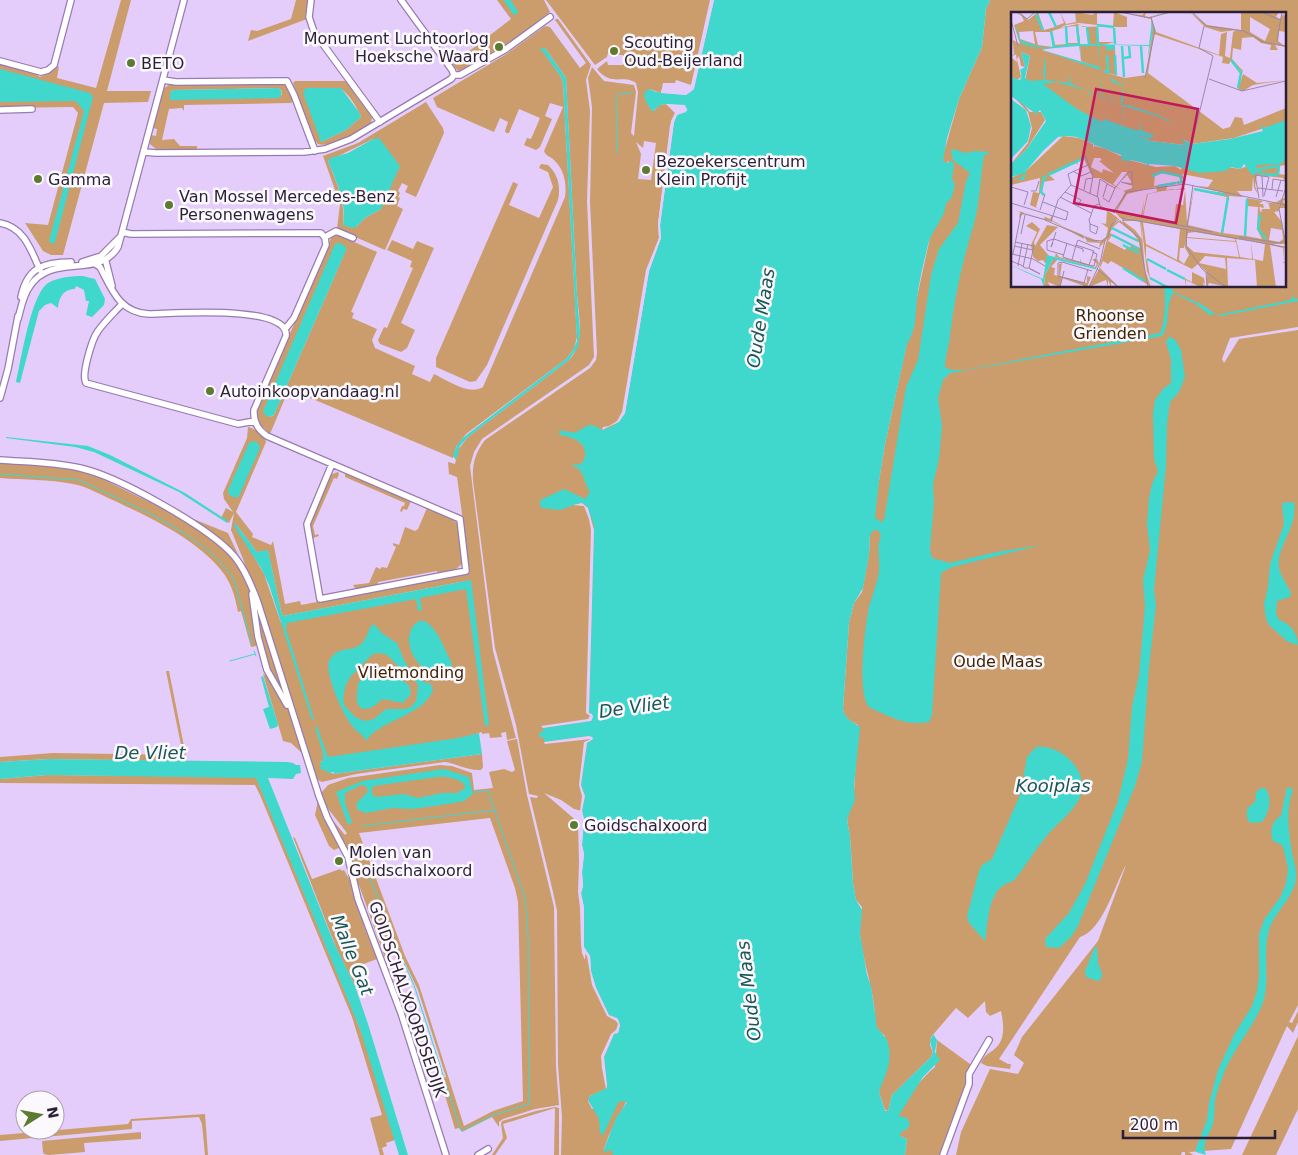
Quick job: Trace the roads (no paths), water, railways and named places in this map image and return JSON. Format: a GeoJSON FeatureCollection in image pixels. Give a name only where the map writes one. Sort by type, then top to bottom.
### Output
{"type":"FeatureCollection","features":[{"type":"Feature","properties":{"kind":"street"},"geometry":{"type":"LineString","coordinates":[[0,61],[40,72],[51,69],[54,65],[71,0]]}},
{"type":"Feature","properties":{"kind":"street"},"geometry":{"type":"LineString","coordinates":[[0,398],[8,369],[21,297],[25,282],[30,275],[39,268],[49,264],[105,260],[117,249],[184,0]]}},
{"type":"Feature","properties":{"kind":"street"},"geometry":{"type":"LineString","coordinates":[[311,0],[310,17],[314,32],[380,122]]}},
{"type":"Feature","properties":{"kind":"street"},"geometry":{"type":"LineString","coordinates":[[401,0],[454,75]]}},
{"type":"Feature","properties":{"kind":"street"},"geometry":{"type":"LineString","coordinates":[[454,75],[460,76],[498,53],[550,17]]}},
{"type":"Feature","properties":{"kind":"street"},"geometry":{"type":"LineString","coordinates":[[144,152],[156,154],[315,151],[347,141],[451,80],[454,75]]}},
{"type":"Feature","properties":{"kind":"street"},"geometry":{"type":"LineString","coordinates":[[163,80],[179,82],[288,82],[315,151]]}},
{"type":"Feature","properties":{"kind":"street"},"geometry":{"type":"LineString","coordinates":[[0,110],[32,109]]}},
{"type":"Feature","properties":{"kind":"street"},"geometry":{"type":"LineString","coordinates":[[0,223],[11,226],[22,235],[42,274]]}},
{"type":"Feature","properties":{"kind":"street"},"geometry":{"type":"LineString","coordinates":[[325,237],[336,231],[353,238]]}},
{"type":"Feature","properties":{"kind":"street"},"geometry":{"type":"LineString","coordinates":[[18,319],[29,287],[42,274],[63,266],[96,261],[122,234],[321,233],[325,237],[325,247],[294,318],[285,329],[285,338],[254,409],[258,428],[265,434],[460,519],[466,571],[320,599],[307,525],[332,464]]}},
{"type":"Feature","properties":{"kind":"street"},"geometry":{"type":"LineString","coordinates":[[105,260],[113,291]]}},
{"type":"Feature","properties":{"kind":"street"},"geometry":{"type":"LineString","coordinates":[[96,261],[122,304],[133,312],[145,314],[253,314],[282,325],[285,329]]}},
{"type":"Feature","properties":{"kind":"street"},"geometry":{"type":"LineString","coordinates":[[122,304],[100,327],[94,337],[84,376],[86,383],[238,424],[255,421]]}},
{"type":"Feature","properties":{"kind":"street","name":"GOIDSCHALXOORDSEDIJK"},"geometry":{"type":"LineString","coordinates":[[0,460],[78,468],[97,473],[189,521],[220,542],[238,561],[252,589],[320,800],[348,857],[357,895],[401,1013],[446,1155]]}},
{"type":"Feature","properties":{"kind":"street","name":"GOIDSCHALXOORDSEDIJK"},"geometry":{"type":"LineString","coordinates":[[252,589],[258,637],[267,670],[293,712]]}},
{"type":"Feature","properties":{"kind":"street"},"geometry":{"type":"LineString","coordinates":[[943,1155],[969,1084],[969,1074],[989,1040]]}},
{"type":"Feature","properties":{"kind":"street"},"geometry":{"type":"LineString","coordinates":[[478,1155],[488,1150]]}},
{"type":"Feature","properties":{"kind":"water"},"geometry":{"type":"Polygon","coordinates":[[[714,0],[990,0],[986,9],[982,47],[959,99],[947,138],[943,161],[954,163],[952,179],[955,185],[951,199],[946,203],[943,214],[928,245],[919,285],[914,327],[907,344],[885,444],[879,481],[875,518],[882,522],[884,520],[906,387],[918,360],[931,275],[939,249],[958,223],[966,181],[970,173],[953,160],[951,151],[953,149],[965,153],[975,151],[989,152],[984,155],[977,209],[959,281],[945,367],[951,370],[965,370],[1160,333],[1165,310],[1164,288],[1172,288],[1173,292],[1201,304],[1217,315],[1210,315],[1196,304],[1173,293],[1169,303],[1165,331],[1162,336],[950,373],[943,380],[938,398],[942,426],[939,459],[933,484],[934,502],[930,549],[932,558],[950,563],[997,552],[1041,545],[952,567],[941,573],[932,715],[929,722],[912,723],[898,720],[870,708],[866,701],[862,676],[864,644],[869,607],[878,575],[878,548],[881,536],[878,530],[874,530],[870,535],[869,555],[863,588],[854,603],[849,623],[843,708],[847,717],[860,727],[854,786],[855,800],[847,820],[853,883],[856,900],[862,910],[860,934],[867,975],[871,986],[876,1023],[878,1029],[887,1040],[890,1057],[888,1069],[879,1092],[885,1111],[888,1111],[892,1095],[931,1057],[933,1053],[930,1041],[933,1034],[937,1040],[935,1052],[940,1060],[923,1077],[899,1115],[907,1118],[910,1124],[907,1129],[900,1133],[900,1136],[907,1139],[905,1155],[613,1155],[611,1150],[603,1152],[616,1118],[627,1102],[619,1101],[603,1135],[600,1133],[599,1119],[588,1100],[590,1096],[607,1088],[604,1057],[614,1034],[618,1033],[620,1025],[617,1018],[609,1015],[596,988],[591,971],[590,956],[584,947],[584,908],[581,893],[584,854],[582,845],[584,819],[582,811],[585,796],[581,785],[587,743],[593,738],[589,736],[544,742],[544,737],[540,738],[539,732],[543,732],[543,728],[591,721],[593,716],[589,713],[594,525],[586,505],[580,503],[560,510],[541,508],[540,500],[564,489],[585,499],[590,492],[582,473],[573,466],[573,464],[578,465],[583,462],[585,451],[583,447],[576,440],[560,435],[559,431],[576,432],[588,425],[594,425],[602,430],[615,424],[625,413],[649,271],[661,238],[660,225],[674,122],[677,115],[688,109],[665,104],[652,111],[646,102],[644,94],[649,89],[656,92],[686,95],[694,89],[714,0]]]}},
{"type":"Feature","properties":{"kind":"water"},"geometry":{"type":"Polygon","coordinates":[[[540,48],[545,48],[566,78],[580,333],[578,347],[569,360],[468,437],[460,446],[456,460],[453,456],[454,453],[464,437],[566,359],[577,341],[563,83],[561,77],[540,48]]]}},
{"type":"Feature","properties":{"kind":"water"},"geometry":{"type":"Polygon","coordinates":[[[0,69],[90,93],[93,97],[53,244],[49,241],[84,111],[76,101],[0,102],[0,69]]]}},
{"type":"Feature","properties":{"kind":"water"},"geometry":{"type":"Polygon","coordinates":[[[279,88],[282,93],[279,98],[170,100],[170,93],[173,90],[279,88]]]}},
{"type":"Feature","properties":{"kind":"water"},"geometry":{"type":"Polygon","coordinates":[[[306,88],[341,88],[361,117],[346,130],[321,142],[303,93],[306,88]]]}},
{"type":"Feature","properties":{"kind":"water"},"geometry":{"type":"Polygon","coordinates":[[[379,138],[400,166],[381,209],[365,218],[356,227],[352,228],[343,225],[342,200],[328,161],[330,158],[348,153],[373,139],[379,138]]]}},
{"type":"Feature","properties":{"kind":"water"},"geometry":{"type":"Polygon","coordinates":[[[340,243],[347,248],[274,415],[269,417],[263,411],[335,244],[340,243]]]}},
{"type":"Feature","properties":{"kind":"water"},"geometry":{"type":"Polygon","coordinates":[[[83,276],[95,279],[105,299],[104,305],[92,317],[86,315],[89,301],[86,301],[84,290],[76,286],[75,289],[71,289],[62,295],[58,308],[51,303],[45,305],[39,311],[20,383],[16,382],[32,314],[42,290],[48,283],[56,279],[83,276]]]}},
{"type":"Feature","properties":{"kind":"water"},"geometry":{"type":"Polygon","coordinates":[[[1292,295],[1295,299],[1298,299],[1298,301],[1221,316],[1217,315],[1291,300],[1292,295]]]}},
{"type":"Feature","properties":{"kind":"water"},"geometry":{"type":"Polygon","coordinates":[[[1169,337],[1176,341],[1181,350],[1185,377],[1179,392],[1170,402],[1167,424],[1166,466],[1154,590],[1156,605],[1142,762],[1135,786],[1078,926],[1071,937],[1059,948],[1046,947],[1045,939],[1069,913],[1085,884],[1118,801],[1128,759],[1132,707],[1139,675],[1145,606],[1143,580],[1150,550],[1147,524],[1149,498],[1152,484],[1158,471],[1154,459],[1153,413],[1155,400],[1163,389],[1171,383],[1171,359],[1166,342],[1169,337]]]}},
{"type":"Feature","properties":{"kind":"water"},"geometry":{"type":"Polygon","coordinates":[[[6,437],[88,446],[185,493],[228,521],[227,523],[179,492],[94,452],[75,447],[6,437]]]}},
{"type":"Feature","properties":{"kind":"water"},"geometry":{"type":"Polygon","coordinates":[[[253,441],[258,443],[260,448],[239,496],[236,498],[229,495],[228,490],[249,443],[253,441]]]}},
{"type":"Feature","properties":{"kind":"water"},"geometry":{"type":"Polygon","coordinates":[[[1294,502],[1293,520],[1279,560],[1280,571],[1291,593],[1290,597],[1277,601],[1276,613],[1279,620],[1293,630],[1297,637],[1298,645],[1288,642],[1269,625],[1266,619],[1264,604],[1270,564],[1284,524],[1282,503],[1294,502]]]}},
{"type":"Feature","properties":{"kind":"water"},"geometry":{"type":"Polygon","coordinates":[[[235,523],[257,552],[268,550],[283,616],[471,580],[489,725],[485,726],[466,589],[420,598],[422,610],[418,611],[416,599],[287,623],[286,629],[314,719],[312,720],[269,585],[261,568],[234,526],[235,523]]]}},
{"type":"Feature","properties":{"kind":"water"},"geometry":{"type":"Polygon","coordinates":[[[419,621],[425,621],[433,628],[451,661],[451,669],[447,676],[441,679],[423,668],[411,651],[409,641],[411,629],[419,621]]]}},
{"type":"Feature","properties":{"kind":"water"},"geometry":{"type":"Polygon","coordinates":[[[374,624],[383,634],[397,643],[402,656],[413,674],[424,682],[431,684],[433,690],[421,706],[381,728],[366,741],[349,722],[340,704],[331,683],[328,665],[330,659],[335,654],[361,644],[370,627],[374,624]],[[373,654],[350,677],[345,687],[343,701],[345,706],[355,717],[365,721],[374,719],[386,709],[405,709],[411,707],[416,701],[418,685],[409,672],[398,666],[387,655],[373,654]]]}},
{"type":"Feature","properties":{"kind":"water"},"geometry":{"type":"Polygon","coordinates":[[[366,675],[378,678],[397,677],[409,685],[411,694],[403,703],[383,699],[371,708],[362,709],[357,700],[358,683],[366,675]]]}},
{"type":"Feature","properties":{"kind":"water"},"geometry":{"type":"Polygon","coordinates":[[[263,676],[278,724],[277,727],[270,729],[263,709],[269,707],[261,677],[263,676]]]}},
{"type":"Feature","properties":{"kind":"water"},"geometry":{"type":"Polygon","coordinates":[[[317,726],[328,757],[458,738],[479,733],[482,754],[334,774],[334,772],[328,773],[325,770],[321,770],[320,762],[323,761],[323,753],[315,727],[317,726]]]}},
{"type":"Feature","properties":{"kind":"water","name":"Kooiplas"},"geometry":{"type":"Polygon","coordinates":[[[1036,747],[1046,747],[1065,755],[1079,771],[1082,791],[1075,806],[1045,838],[1016,878],[1001,887],[996,893],[987,923],[985,941],[969,923],[967,916],[979,871],[982,865],[992,859],[1020,795],[1027,757],[1036,747]]]}},
{"type":"Feature","properties":{"kind":"water"},"geometry":{"type":"Polygon","coordinates":[[[48,759],[287,762],[300,765],[301,773],[296,774],[293,779],[268,778],[334,943],[355,986],[408,1155],[399,1155],[360,1029],[256,778],[47,775],[0,779],[0,762],[48,759]]]}},
{"type":"Feature","properties":{"kind":"water"},"geometry":{"type":"Polygon","coordinates":[[[444,769],[469,777],[473,794],[464,801],[448,804],[413,809],[392,808],[366,813],[358,810],[357,807],[358,802],[368,791],[366,786],[361,785],[345,793],[345,803],[352,822],[348,825],[336,792],[362,781],[444,769]],[[440,777],[374,786],[372,794],[376,797],[404,794],[418,798],[442,793],[457,793],[465,788],[464,784],[458,780],[440,777]]]}},
{"type":"Feature","properties":{"kind":"water"},"geometry":{"type":"Polygon","coordinates":[[[1287,787],[1293,789],[1288,821],[1296,879],[1288,899],[1275,917],[1269,930],[1266,948],[1265,997],[1254,1021],[1230,1060],[1220,1084],[1215,1100],[1213,1123],[1205,1142],[1206,1155],[1196,1152],[1196,1148],[1207,1120],[1209,1103],[1218,1070],[1234,1035],[1252,1006],[1257,991],[1259,975],[1259,934],[1264,920],[1281,896],[1286,883],[1288,869],[1284,850],[1282,845],[1273,841],[1271,834],[1273,823],[1281,816],[1287,787]]]}},
{"type":"Feature","properties":{"kind":"water"},"geometry":{"type":"Polygon","coordinates":[[[1261,788],[1265,788],[1269,796],[1267,814],[1262,822],[1250,823],[1247,818],[1247,808],[1253,804],[1256,792],[1261,788]]]}},
{"type":"Feature","properties":{"kind":"water"},"geometry":{"type":"Polygon","coordinates":[[[1095,947],[1097,947],[1098,963],[1102,974],[1101,979],[1098,981],[1086,977],[1085,971],[1095,947]]]}},
{"type":"Feature","properties":{"kind":"waterway"},"geometry":{"type":"LineString","coordinates":[[507,0],[515,12]]}},
{"type":"Feature","properties":{"kind":"waterway"},"geometry":{"type":"LineString","coordinates":[[617,153],[616,97],[618,94],[632,93]]}},
{"type":"Feature","properties":{"kind":"waterway"},"geometry":{"type":"LineString","coordinates":[[0,474],[79,480],[149,513],[187,535],[213,554],[233,577],[252,644]]}},
{"type":"Feature","properties":{"kind":"waterway"},"geometry":{"type":"LineString","coordinates":[[254,651],[256,656]]}},
{"type":"Feature","properties":{"kind":"waterway"},"geometry":{"type":"LineString","coordinates":[[230,661],[255,654]]}},
{"type":"Feature","properties":{"kind":"waterway"},"geometry":{"type":"LineString","coordinates":[[446,1084],[462,1131],[491,1116],[529,1104],[528,934],[525,898],[488,791],[472,792]]}},
{"type":"Feature","properties":{"kind":"waterway"},"geometry":{"type":"LineString","coordinates":[[362,826],[494,810]]}},
{"type":"Feature","properties":{"kind":"waterway"},"geometry":{"type":"LineString","coordinates":[[370,878],[414,985],[444,1078]]}},
{"type":"Feature","properties":{"kind":"place","name":"Monument Luchtoorlog Hoeksche Waard"},"geometry":{"type":"Point","coordinates":[499,47]}},
{"type":"Feature","properties":{"kind":"place","name":"Scouting Oud-Beijerland"},"geometry":{"type":"Point","coordinates":[614,51]}},
{"type":"Feature","properties":{"kind":"place","name":"BETO"},"geometry":{"type":"Point","coordinates":[131,63]}},
{"type":"Feature","properties":{"kind":"place","name":"Bezoekerscentrum Klein Profijt"},"geometry":{"type":"Point","coordinates":[646,170]}},
{"type":"Feature","properties":{"kind":"place","name":"Gamma"},"geometry":{"type":"Point","coordinates":[38,179]}},
{"type":"Feature","properties":{"kind":"place","name":"Van Mossel Mercedes-Benz Personenwagens"},"geometry":{"type":"Point","coordinates":[169,205]}},
{"type":"Feature","properties":{"kind":"place","name":"Autoinkoopvandaag.nl"},"geometry":{"type":"Point","coordinates":[210,391]}},
{"type":"Feature","properties":{"kind":"place","name":"Goidschalxoord"},"geometry":{"type":"Point","coordinates":[574,825]}},
{"type":"Feature","properties":{"kind":"place","name":"Molen van Goidschalxoord"},"geometry":{"type":"Point","coordinates":[339,861]}},
{"type":"Feature","properties":{"kind":"park label","name":"Rhoonse Grienden"},"geometry":{"type":"Point","coordinates":[1110,324]}},
{"type":"Feature","properties":{"kind":"park label","name":"Oude Maas"},"geometry":{"type":"Point","coordinates":[998,661]}},
{"type":"Feature","properties":{"kind":"park label","name":"Vlietmonding"},"geometry":{"type":"Point","coordinates":[411,672]}},
{"type":"Feature","properties":{"kind":"water label","name":"Oude Maas"},"geometry":{"type":"Point","coordinates":[761,318]}},
{"type":"Feature","properties":{"kind":"water label","name":"De Vliet"},"geometry":{"type":"Point","coordinates":[634,707]}},
{"type":"Feature","properties":{"kind":"water label","name":"De Vliet"},"geometry":{"type":"Point","coordinates":[150,753]}},
{"type":"Feature","properties":{"kind":"water label","name":"Malle Gat"},"geometry":{"type":"Point","coordinates":[352,955]}},
{"type":"Feature","properties":{"kind":"water label","name":"Oude Maas"},"geometry":{"type":"Point","coordinates":[749,991]}}]}
